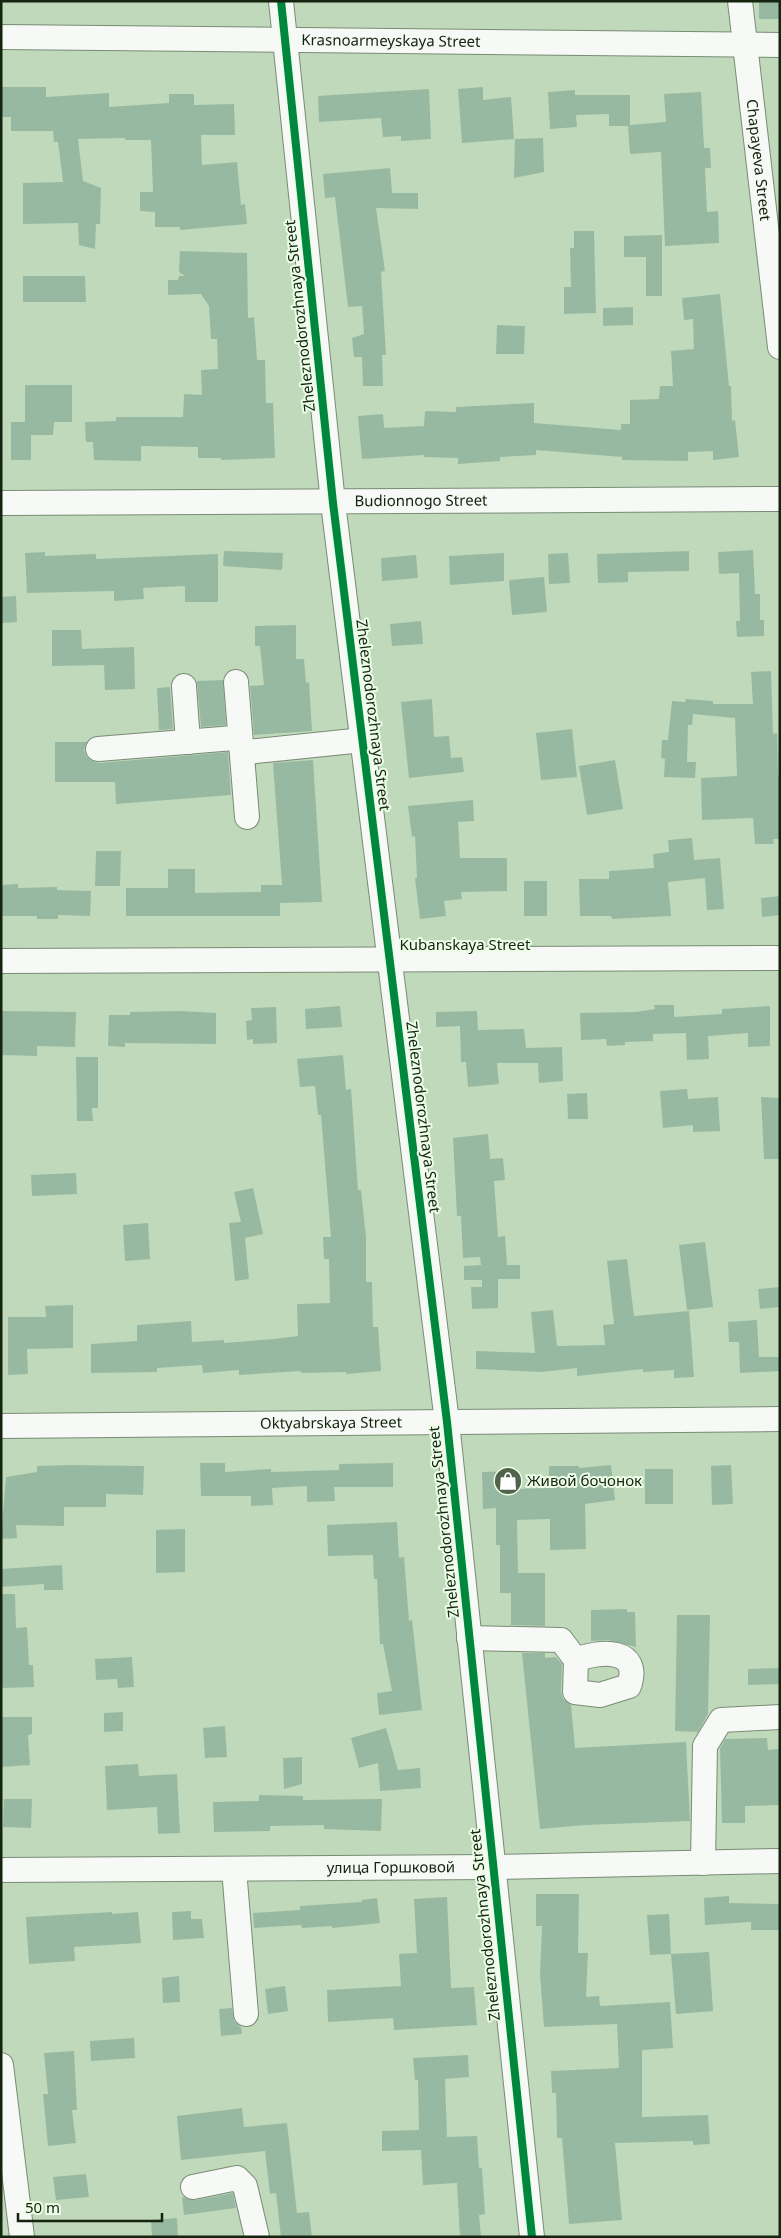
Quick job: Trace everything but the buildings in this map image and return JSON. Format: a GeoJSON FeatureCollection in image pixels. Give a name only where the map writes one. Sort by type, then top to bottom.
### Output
{"type":"FeatureCollection","features":[{"type":"Feature","properties":{"kind":"street","name":"Zheleznodorozhnaya Street"},"geometry":{"type":"LineString","coordinates":[[280,1],[333,503],[447,1422],[532,2237]]}},
{"type":"Feature","properties":{"kind":"street","name":"Chapayeva Street"},"geometry":{"type":"LineString","coordinates":[[740,1],[780,347]]}},
{"type":"Feature","properties":{"kind":"street","name":"Krasnoarmeyskaya Street"},"geometry":{"type":"LineString","coordinates":[[1,37],[780,45]]}},
{"type":"Feature","properties":{"kind":"street","name":"Budionnogo Street"},"geometry":{"type":"LineString","coordinates":[[1,503],[333,503],[780,499]]}},
{"type":"Feature","properties":{"kind":"street"},"geometry":{"type":"LineString","coordinates":[[236,682],[247,817]]}},
{"type":"Feature","properties":{"kind":"street"},"geometry":{"type":"LineString","coordinates":[[184,686],[188,742]]}},
{"type":"Feature","properties":{"kind":"street"},"geometry":{"type":"LineString","coordinates":[[98,749],[234,738],[247,752],[363,740]]}},
{"type":"Feature","properties":{"kind":"street","name":"Kubanskaya Street"},"geometry":{"type":"LineString","coordinates":[[1,961],[780,958]]}},
{"type":"Feature","properties":{"kind":"street","name":"Oktyabrskaya Street"},"geometry":{"type":"LineString","coordinates":[[1,1426],[780,1419]]}},
{"type":"Feature","properties":{"kind":"street"},"geometry":{"type":"LineString","coordinates":[[470,1638],[561,1640],[576,1660]]}},
{"type":"Feature","properties":{"kind":"street"},"geometry":{"type":"LineString","coordinates":[[703,1863],[705,1746],[721,1720],[780,1717]]}},
{"type":"Feature","properties":{"kind":"street","name":"улица Горшковой"},"geometry":{"type":"LineString","coordinates":[[1,1870],[493,1867],[780,1861]]}},
{"type":"Feature","properties":{"kind":"street"},"geometry":{"type":"LineString","coordinates":[[234,1869],[246,2014]]}},
{"type":"Feature","properties":{"kind":"street"},"geometry":{"type":"LineString","coordinates":[[1,2065],[22,2237]]}},
{"type":"Feature","properties":{"kind":"street"},"geometry":{"type":"LineString","coordinates":[[193,2187],[237,2178],[245,2186],[257,2237]]}},
{"type":"Feature","properties":{"kind":"cycle path"},"geometry":{"type":"LineString","coordinates":[[281,1],[333,503],[447,1422],[532,2237]]}},
{"type":"Feature","properties":{"kind":"place","name":"Живой бочонок"},"geometry":{"type":"Point","coordinates":[508,1481]}}]}
